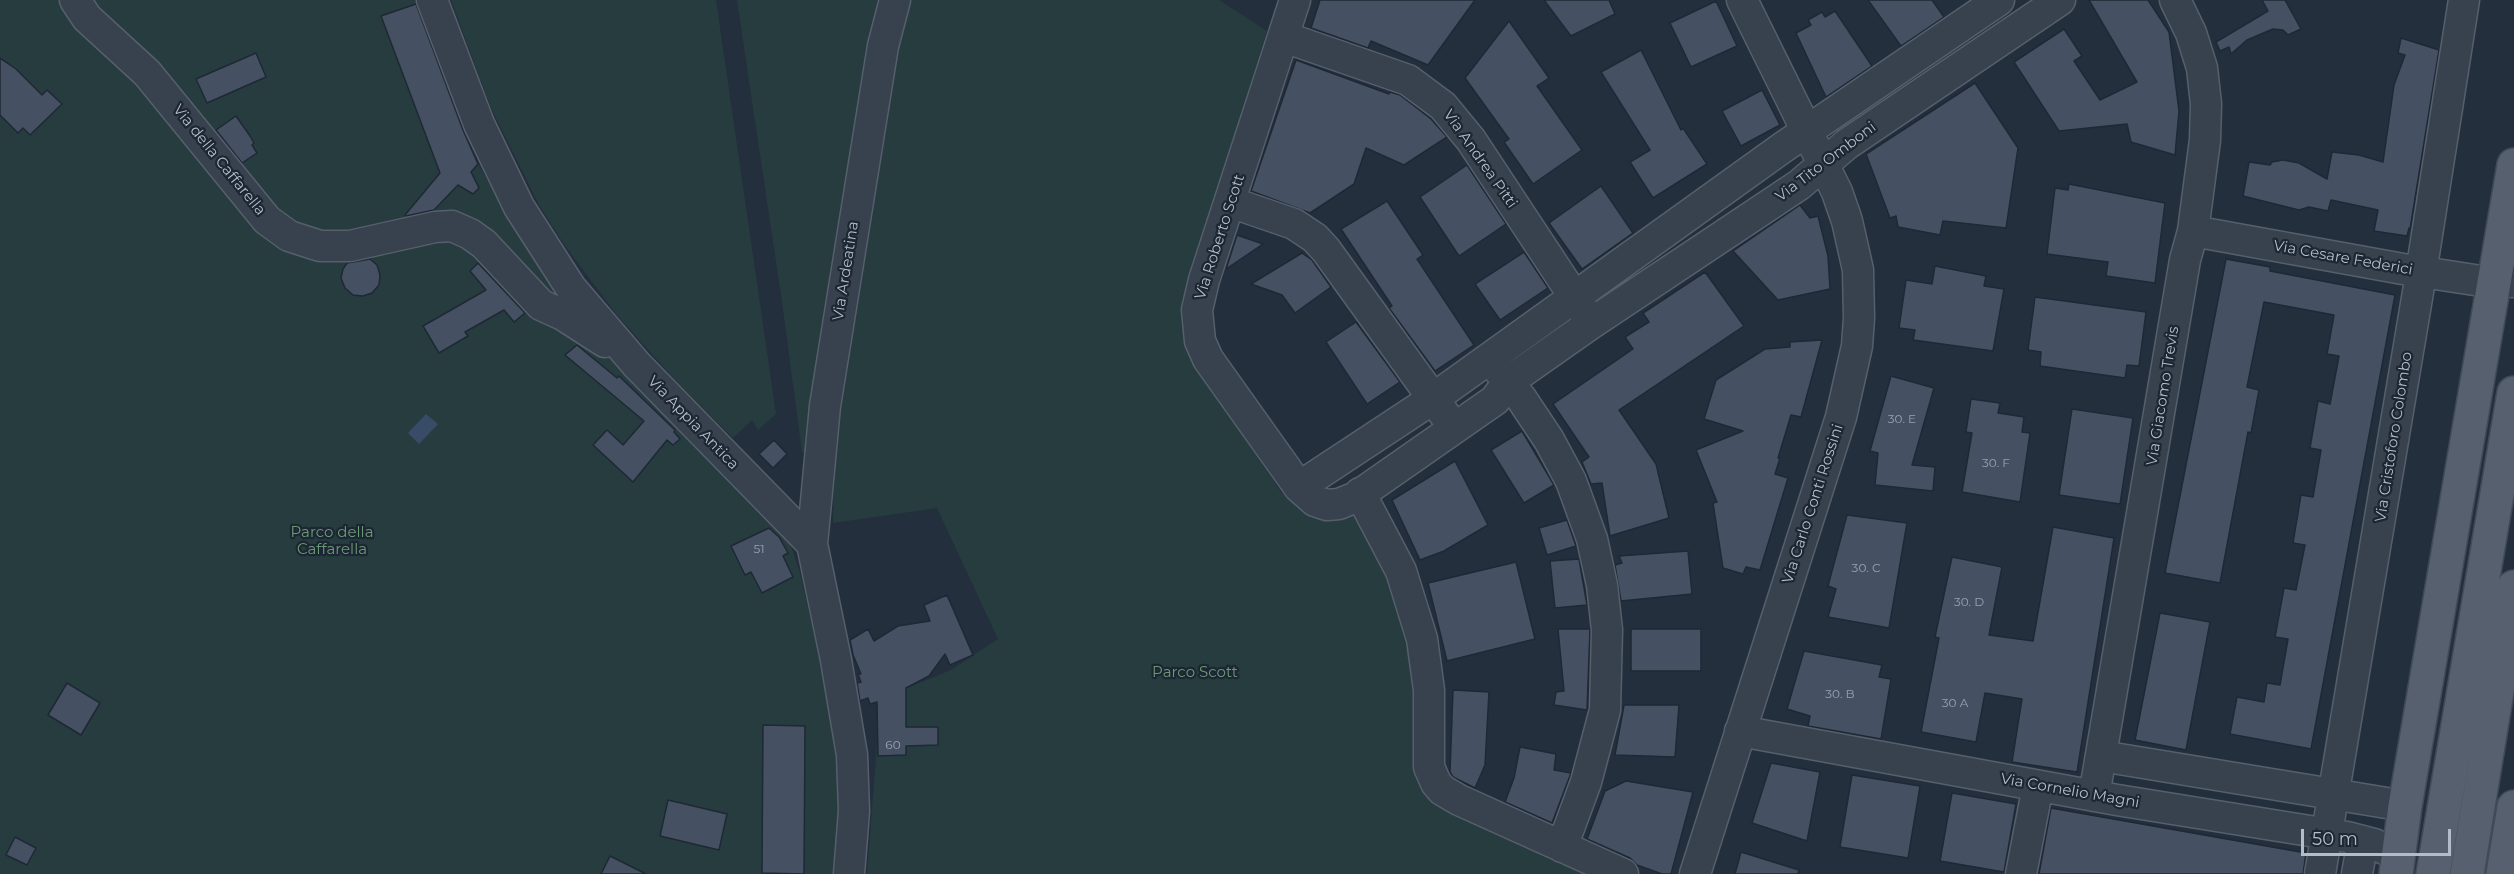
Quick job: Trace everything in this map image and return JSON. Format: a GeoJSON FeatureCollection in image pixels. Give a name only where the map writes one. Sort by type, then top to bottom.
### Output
{"type":"FeatureCollection","features":[{"type":"Feature","properties":{"kind":"main road"},"geometry":{"type":"LineString","coordinates":[[2397,865],[2405,806],[2444,589],[2504,282],[2514,165]]}},
{"type":"Feature","properties":{"kind":"main road"},"geometry":{"type":"LineString","coordinates":[[2433,874],[2514,393]]}},
{"type":"Feature","properties":{"kind":"main road"},"geometry":{"type":"LineString","coordinates":[[2467,874],[2506,670],[2514,586]]}},
{"type":"Feature","properties":{"kind":"main road"},"geometry":{"type":"LineString","coordinates":[[2444,589],[2467,673]]}},
{"type":"Feature","properties":{"kind":"main road"},"geometry":{"type":"LineString","coordinates":[[2504,873],[2514,807]]}},
{"type":"Feature","properties":{"kind":"street","name":"Via della Caffarella"},"geometry":{"type":"LineString","coordinates":[[75,0],[87,18],[147,73],[267,220],[289,236],[320,246],[350,246],[435,227],[452,226],[470,234],[484,244],[541,305],[587,330],[637,365]]}},
{"type":"Feature","properties":{"kind":"street","name":"Via Appia Antica"},"geometry":{"type":"LineString","coordinates":[[432,0],[479,124],[519,207],[571,288],[637,365],[812,544]]}},
{"type":"Feature","properties":{"kind":"street","name":"Via Ardeatina"},"geometry":{"type":"LineString","coordinates":[[812,544],[828,383],[881,57],[895,0]]}},
{"type":"Feature","properties":{"kind":"street","name":"Via Roberto Scott"},"geometry":{"type":"LineString","coordinates":[[1295,0],[1198,300],[1200,341],[1208,359],[1299,487],[1315,501],[1327,505],[1339,504],[1360,493]]}},
{"type":"Feature","properties":{"kind":"street","name":"Via Carlo Conti Rossini"},"geometry":{"type":"LineString","coordinates":[[1695,874],[1841,417],[1857,346],[1858,270],[1847,221],[1825,165],[1742,0]]}},
{"type":"Feature","properties":{"kind":"street"},"geometry":{"type":"LineString","coordinates":[[1299,487],[1434,398],[1806,131],[2000,0]]}},
{"type":"Feature","properties":{"kind":"street","name":"Via Tito Omboni"},"geometry":{"type":"LineString","coordinates":[[1360,493],[1495,400],[1508,382],[1592,322],[1799,185],[1847,144],[2060,0]]}},
{"type":"Feature","properties":{"kind":"street","name":"Via Giacomo Trevis"},"geometry":{"type":"LineString","coordinates":[[2094,796],[2185,260],[2193,231],[2205,140],[2206,98],[2199,54],[2187,22],[2175,0]]}},
{"type":"Feature","properties":{"kind":"street","name":"Via Cristoforo Colombo"},"geometry":{"type":"LineString","coordinates":[[2320,874],[2421,272],[2463,0]]}},
{"type":"Feature","properties":{"kind":"street","name":"Via Andrea Pitti"},"geometry":{"type":"LineString","coordinates":[[1284,37],[1408,80],[1443,106],[1471,140],[1575,297]]}},
{"type":"Feature","properties":{"kind":"street"},"geometry":{"type":"LineString","coordinates":[[1230,202],[1294,224],[1315,238],[1338,263],[1455,428]]}},
{"type":"Feature","properties":{"kind":"street","name":"Via Cesare Federici"},"geometry":{"type":"LineString","coordinates":[[2193,231],[2421,272],[2504,282]]}},
{"type":"Feature","properties":{"kind":"street"},"geometry":{"type":"LineString","coordinates":[[1575,297],[1592,322]]}},
{"type":"Feature","properties":{"kind":"street"},"geometry":{"type":"LineString","coordinates":[[1489,359],[1549,440],[1571,481],[1599,563],[1605,611],[1607,681],[1605,710],[1586,782],[1562,847]]}},
{"type":"Feature","properties":{"kind":"street"},"geometry":{"type":"LineString","coordinates":[[1360,493],[1401,571],[1420,631],[1429,690],[1429,766],[1436,783],[1442,790],[1459,800],[1623,874]]}},
{"type":"Feature","properties":{"kind":"street"},"geometry":{"type":"LineString","coordinates":[[812,544],[836,660],[852,755],[854,811],[849,874]]}},
{"type":"Feature","properties":{"kind":"street","name":"Via Cornelio Magni"},"geometry":{"type":"LineString","coordinates":[[1740,731],[2094,796],[2363,841],[2382,847],[2397,865]]}},
{"type":"Feature","properties":{"kind":"street"},"geometry":{"type":"LineString","coordinates":[[2101,756],[2405,806]]}},
{"type":"Feature","properties":{"kind":"street"},"geometry":{"type":"LineString","coordinates":[[2021,874],[2038,786]]}},
{"type":"Feature","properties":{"kind":"street"},"geometry":{"type":"LineString","coordinates":[[2357,874],[2363,841]]}},
{"type":"Feature","properties":{"kind":"green space","name":"Parco della Caffarella"},"geometry":{"type":"Polygon","coordinates":[[[0,0],[420,0],[418,4],[478,164],[511,220],[587,330],[623,371],[775,522],[791,546],[800,573],[821,664],[844,810],[838,874],[0,874],[0,0]]]}},
{"type":"Feature","properties":{"kind":"green space"},"geometry":{"type":"Polygon","coordinates":[[[451,0],[716,0],[776,414],[758,430],[752,420],[733,438],[678,383],[616,314],[563,243],[539,205],[491,108],[451,0]]]}},
{"type":"Feature","properties":{"kind":"green space"},"geometry":{"type":"Polygon","coordinates":[[[737,0],[888,0],[811,451],[802,452],[737,0]]]}},
{"type":"Feature","properties":{"kind":"green space","name":"Parco Scott"},"geometry":{"type":"Polygon","coordinates":[[[907,0],[1219,0],[1267,31],[1190,273],[1184,306],[1195,366],[1282,493],[1367,517],[1416,639],[1419,761],[1602,874],[867,874],[878,731],[900,691],[951,670],[998,639],[937,508],[833,523],[834,406],[867,196],[907,0]]]}},
{"type":"Feature","properties":{"kind":"water"},"geometry":{"type":"Polygon","coordinates":[[[426,414],[438,424],[419,444],[408,433],[426,414]]]}},
{"type":"Feature","properties":{"kind":"building"},"geometry":{"type":"Polygon","coordinates":[[[1320,0],[1475,0],[1428,65],[1371,41],[1368,48],[1311,28],[1320,0]]]}},
{"type":"Feature","properties":{"kind":"building"},"geometry":{"type":"Polygon","coordinates":[[[1544,0],[1609,0],[1615,14],[1571,36],[1544,0]]]}},
{"type":"Feature","properties":{"kind":"building"},"geometry":{"type":"Polygon","coordinates":[[[1868,0],[1932,0],[1944,17],[1901,46],[1868,0]]]}},
{"type":"Feature","properties":{"kind":"building"},"geometry":{"type":"Polygon","coordinates":[[[2089,0],[2148,0],[2169,32],[2179,111],[2175,155],[2131,142],[2127,124],[2059,131],[2014,62],[2064,29],[2082,56],[2074,61],[2100,100],[2137,82],[2089,0]]]}},
{"type":"Feature","properties":{"kind":"building"},"geometry":{"type":"Polygon","coordinates":[[[2262,0],[2285,0],[2301,29],[2288,35],[2283,30],[2273,29],[2247,40],[2231,54],[2229,47],[2220,51],[2216,42],[2268,11],[2262,0]]]}},
{"type":"Feature","properties":{"kind":"building"},"geometry":{"type":"Polygon","coordinates":[[[1716,1],[1737,46],[1691,67],[1670,23],[1716,1]]]}},
{"type":"Feature","properties":{"kind":"building"},"geometry":{"type":"Polygon","coordinates":[[[416,4],[478,164],[471,172],[479,188],[473,194],[458,185],[434,210],[406,216],[440,173],[381,16],[416,4]]]}},
{"type":"Feature","properties":{"kind":"building"},"geometry":{"type":"Polygon","coordinates":[[[1835,11],[1872,66],[1826,97],[1796,33],[1811,25],[1808,20],[1822,12],[1825,17],[1835,11]]]}},
{"type":"Feature","properties":{"kind":"building"},"geometry":{"type":"Polygon","coordinates":[[[1509,21],[1549,78],[1537,86],[1582,150],[1533,184],[1504,142],[1509,139],[1465,78],[1509,21]]]}},
{"type":"Feature","properties":{"kind":"building"},"geometry":{"type":"Polygon","coordinates":[[[2401,38],[2439,50],[2407,236],[2374,231],[2378,210],[2331,200],[2328,211],[2309,207],[2299,210],[2243,196],[2249,162],[2270,165],[2272,162],[2283,160],[2299,163],[2327,179],[2332,152],[2359,155],[2383,162],[2394,85],[2405,55],[2398,53],[2401,38]]]}},
{"type":"Feature","properties":{"kind":"building"},"geometry":{"type":"Polygon","coordinates":[[[1641,50],[1681,130],[1683,128],[1707,164],[1653,198],[1630,162],[1650,150],[1601,72],[1641,50]]]}},
{"type":"Feature","properties":{"kind":"building"},"geometry":{"type":"Polygon","coordinates":[[[256,53],[266,77],[207,103],[196,79],[256,53]]]}},
{"type":"Feature","properties":{"kind":"building"},"geometry":{"type":"Polygon","coordinates":[[[0,58],[16,69],[42,95],[47,90],[62,104],[30,135],[23,128],[18,133],[0,115],[0,58]]]}},
{"type":"Feature","properties":{"kind":"building"},"geometry":{"type":"Polygon","coordinates":[[[1296,60],[1389,94],[1390,92],[1400,95],[1431,119],[1447,137],[1404,165],[1366,148],[1354,184],[1310,213],[1251,191],[1296,60]]]}},
{"type":"Feature","properties":{"kind":"building"},"geometry":{"type":"Polygon","coordinates":[[[1975,83],[2018,148],[2006,228],[1943,221],[1940,235],[1898,227],[1896,216],[1890,218],[1866,154],[1975,83]]]}},
{"type":"Feature","properties":{"kind":"building"},"geometry":{"type":"Polygon","coordinates":[[[1762,90],[1780,125],[1741,146],[1722,111],[1762,90]]]}},
{"type":"Feature","properties":{"kind":"building"},"geometry":{"type":"Polygon","coordinates":[[[236,116],[254,143],[252,145],[257,153],[242,163],[216,130],[236,116]]]}},
{"type":"Feature","properties":{"kind":"building"},"geometry":{"type":"Polygon","coordinates":[[[1467,165],[1506,224],[1459,256],[1420,197],[1467,165]]]}},
{"type":"Feature","properties":{"kind":"building"},"geometry":{"type":"Polygon","coordinates":[[[2069,184],[2165,203],[2155,283],[2106,276],[2108,262],[2047,254],[2055,188],[2068,190],[2069,184]]]}},
{"type":"Feature","properties":{"kind":"building"},"geometry":{"type":"Polygon","coordinates":[[[1601,186],[1633,233],[1582,269],[1549,223],[1601,186]]]}},
{"type":"Feature","properties":{"kind":"building"},"geometry":{"type":"Polygon","coordinates":[[[1387,201],[1423,255],[1417,259],[1474,345],[1435,371],[1389,308],[1392,306],[1341,229],[1387,201]]]}},
{"type":"Feature","properties":{"kind":"building"},"geometry":{"type":"Polygon","coordinates":[[[1800,205],[1810,218],[1818,216],[1828,256],[1830,289],[1778,300],[1733,251],[1800,205]]]}},
{"type":"Feature","properties":{"kind":"building"},"geometry":{"type":"Polygon","coordinates":[[[1237,235],[1263,244],[1226,269],[1237,235]]]}},
{"type":"Feature","properties":{"kind":"building"},"geometry":{"type":"Polygon","coordinates":[[[1524,252],[1548,288],[1500,320],[1475,284],[1524,252]]]}},
{"type":"Feature","properties":{"kind":"building"},"geometry":{"type":"Polygon","coordinates":[[[1302,253],[1312,260],[1331,287],[1295,313],[1282,295],[1251,284],[1302,253]]]}},
{"type":"Feature","properties":{"kind":"building"},"geometry":{"type":"Polygon","coordinates":[[[370,259],[377,265],[380,275],[379,285],[372,293],[363,296],[353,295],[345,288],[341,278],[343,269],[347,263],[370,259]]]}},
{"type":"Feature","properties":{"kind":"building"},"geometry":{"type":"Polygon","coordinates":[[[2226,259],[2270,267],[2270,271],[2395,295],[2311,749],[2230,734],[2237,697],[2264,702],[2267,683],[2280,685],[2288,639],[2275,637],[2284,588],[2296,590],[2305,545],[2293,543],[2301,495],[2313,497],[2321,450],[2310,448],[2318,401],[2330,404],[2339,356],[2327,354],[2334,315],[2264,302],[2247,387],[2259,390],[2251,433],[2248,432],[2220,583],[2165,573],[2226,259]]]}},
{"type":"Feature","properties":{"kind":"building"},"geometry":{"type":"Polygon","coordinates":[[[478,263],[525,313],[514,322],[504,310],[465,332],[468,336],[439,353],[423,326],[486,290],[470,271],[478,263]]]}},
{"type":"Feature","properties":{"kind":"building"},"geometry":{"type":"Polygon","coordinates":[[[1935,266],[1986,276],[1984,286],[2004,289],[1993,351],[1913,340],[1915,330],[1899,328],[1906,280],[1932,284],[1935,266]]]}},
{"type":"Feature","properties":{"kind":"building"},"geometry":{"type":"Polygon","coordinates":[[[1705,272],[1744,326],[1619,410],[1656,464],[1669,518],[1610,536],[1602,483],[1591,484],[1582,462],[1589,457],[1553,404],[1633,349],[1625,337],[1649,322],[1643,313],[1705,272]]]}},
{"type":"Feature","properties":{"kind":"building"},"geometry":{"type":"Polygon","coordinates":[[[2035,297],[2146,312],[2139,366],[2127,365],[2125,378],[2040,366],[2041,352],[2028,350],[2035,297]]]}},
{"type":"Feature","properties":{"kind":"building"},"geometry":{"type":"Polygon","coordinates":[[[1356,322],[1400,382],[1367,404],[1326,342],[1356,322]]]}},
{"type":"Feature","properties":{"kind":"building"},"geometry":{"type":"Polygon","coordinates":[[[1822,340],[1801,417],[1791,415],[1778,458],[1780,458],[1775,474],[1788,478],[1760,570],[1746,567],[1743,574],[1723,568],[1713,503],[1717,502],[1696,450],[1743,431],[1704,419],[1716,380],[1765,349],[1790,347],[1790,342],[1822,340]]]}},
{"type":"Feature","properties":{"kind":"building"},"geometry":{"type":"Polygon","coordinates":[[[577,345],[617,378],[619,376],[675,430],[674,432],[680,439],[673,445],[667,440],[633,482],[593,445],[607,430],[623,445],[644,421],[565,355],[577,345]]]}},
{"type":"Feature","properties":{"kind":"building"},"geometry":{"type":"Polygon","coordinates":[[[1891,376],[1934,388],[1912,465],[1935,467],[1933,491],[1875,485],[1878,453],[1870,451],[1891,376]]]}},
{"type":"Feature","properties":{"kind":"building"},"geometry":{"type":"Polygon","coordinates":[[[1971,399],[2000,403],[1998,413],[2024,417],[2022,432],[2030,433],[2020,502],[1962,492],[1972,433],[1966,432],[1971,399]]]}},
{"type":"Feature","properties":{"kind":"building"},"geometry":{"type":"Polygon","coordinates":[[[2072,409],[2133,418],[2120,504],[2059,495],[2072,409]]]}},
{"type":"Feature","properties":{"kind":"building"},"geometry":{"type":"Polygon","coordinates":[[[1522,431],[1554,485],[1524,503],[1491,450],[1522,431]]]}},
{"type":"Feature","properties":{"kind":"building"},"geometry":{"type":"Polygon","coordinates":[[[774,440],[787,454],[773,468],[759,454],[774,440]]]}},
{"type":"Feature","properties":{"kind":"building"},"geometry":{"type":"Polygon","coordinates":[[[1455,461],[1488,525],[1444,551],[1420,560],[1392,500],[1455,461]]]}},
{"type":"Feature","properties":{"kind":"building"},"geometry":{"type":"Polygon","coordinates":[[[1847,515],[1907,523],[1889,628],[1828,617],[1836,589],[1828,586],[1847,515]]]}},
{"type":"Feature","properties":{"kind":"building"},"geometry":{"type":"Polygon","coordinates":[[[1567,520],[1576,546],[1547,555],[1539,528],[1567,520]]]}},
{"type":"Feature","properties":{"kind":"building"},"geometry":{"type":"Polygon","coordinates":[[[2053,527],[2114,538],[2077,772],[2012,762],[2022,699],[1985,693],[1976,742],[1921,732],[1939,638],[1935,637],[1952,557],[2002,567],[1989,635],[2033,641],[2053,527]]]}},
{"type":"Feature","properties":{"kind":"building"},"geometry":{"type":"Polygon","coordinates":[[[769,528],[779,537],[788,553],[783,556],[793,577],[762,593],[751,572],[745,575],[731,546],[769,528]]]}},
{"type":"Feature","properties":{"kind":"building"},"geometry":{"type":"Polygon","coordinates":[[[1688,551],[1692,594],[1621,601],[1615,565],[1622,563],[1619,556],[1688,551]]]}},
{"type":"Feature","properties":{"kind":"building"},"geometry":{"type":"Polygon","coordinates":[[[1579,559],[1587,605],[1555,608],[1550,561],[1579,559]]]}},
{"type":"Feature","properties":{"kind":"building"},"geometry":{"type":"Polygon","coordinates":[[[1516,562],[1535,639],[1447,661],[1428,583],[1516,562]]]}},
{"type":"Feature","properties":{"kind":"building"},"geometry":{"type":"Polygon","coordinates":[[[947,595],[973,655],[950,665],[945,654],[929,676],[906,688],[906,727],[938,727],[938,745],[906,746],[906,755],[878,756],[877,702],[870,704],[868,698],[860,701],[857,683],[861,682],[858,674],[861,674],[850,640],[868,629],[874,641],[898,626],[930,621],[924,605],[947,595]]]}},
{"type":"Feature","properties":{"kind":"building"},"geometry":{"type":"Polygon","coordinates":[[[2160,613],[2210,622],[2186,750],[2135,740],[2160,613]]]}},
{"type":"Feature","properties":{"kind":"building"},"geometry":{"type":"Polygon","coordinates":[[[1558,629],[1590,629],[1587,710],[1554,705],[1556,692],[1564,691],[1558,629]]]}},
{"type":"Feature","properties":{"kind":"building"},"geometry":{"type":"Polygon","coordinates":[[[1631,629],[1701,629],[1701,671],[1631,671],[1631,629]]]}},
{"type":"Feature","properties":{"kind":"building"},"geometry":{"type":"Polygon","coordinates":[[[1804,651],[1882,665],[1879,677],[1891,679],[1881,739],[1808,726],[1810,716],[1787,709],[1804,651]]]}},
{"type":"Feature","properties":{"kind":"building"},"geometry":{"type":"Polygon","coordinates":[[[67,683],[100,703],[81,735],[48,715],[67,683]]]}},
{"type":"Feature","properties":{"kind":"building"},"geometry":{"type":"Polygon","coordinates":[[[1453,690],[1489,692],[1485,765],[1475,788],[1453,777],[1450,772],[1453,690]]]}},
{"type":"Feature","properties":{"kind":"building"},"geometry":{"type":"Polygon","coordinates":[[[1624,705],[1679,705],[1675,757],[1615,755],[1624,705]]]}},
{"type":"Feature","properties":{"kind":"building"},"geometry":{"type":"Polygon","coordinates":[[[763,725],[805,726],[804,874],[762,873],[763,725]]]}},
{"type":"Feature","properties":{"kind":"building"},"geometry":{"type":"Polygon","coordinates":[[[1520,747],[1556,754],[1554,770],[1571,773],[1552,823],[1505,802],[1514,778],[1520,747]]]}},
{"type":"Feature","properties":{"kind":"building"},"geometry":{"type":"Polygon","coordinates":[[[1771,763],[1820,772],[1807,841],[1752,823],[1771,763]]]}},
{"type":"Feature","properties":{"kind":"building"},"geometry":{"type":"Polygon","coordinates":[[[1852,775],[1920,786],[1908,858],[1840,847],[1852,775]]]}},
{"type":"Feature","properties":{"kind":"building"},"geometry":{"type":"Polygon","coordinates":[[[1626,781],[1693,792],[1671,874],[1662,874],[1637,865],[1630,858],[1587,839],[1605,791],[1626,781]]]}},
{"type":"Feature","properties":{"kind":"building"},"geometry":{"type":"Polygon","coordinates":[[[1952,793],[2016,804],[2004,872],[1940,861],[1952,793]]]}},
{"type":"Feature","properties":{"kind":"building"},"geometry":{"type":"Polygon","coordinates":[[[668,800],[727,814],[719,850],[660,836],[668,800]]]}},
{"type":"Feature","properties":{"kind":"building"},"geometry":{"type":"Polygon","coordinates":[[[2051,808],[2306,853],[2303,874],[2039,874],[2051,808]]]}},
{"type":"Feature","properties":{"kind":"building"},"geometry":{"type":"Polygon","coordinates":[[[15,837],[36,848],[27,865],[6,855],[15,837]]]}},
{"type":"Feature","properties":{"kind":"building"},"geometry":{"type":"Polygon","coordinates":[[[1741,852],[1799,870],[1798,874],[1735,874],[1741,852]]]}},
{"type":"Feature","properties":{"kind":"building"},"geometry":{"type":"Polygon","coordinates":[[[610,856],[646,874],[601,874],[610,856]]]}}]}
